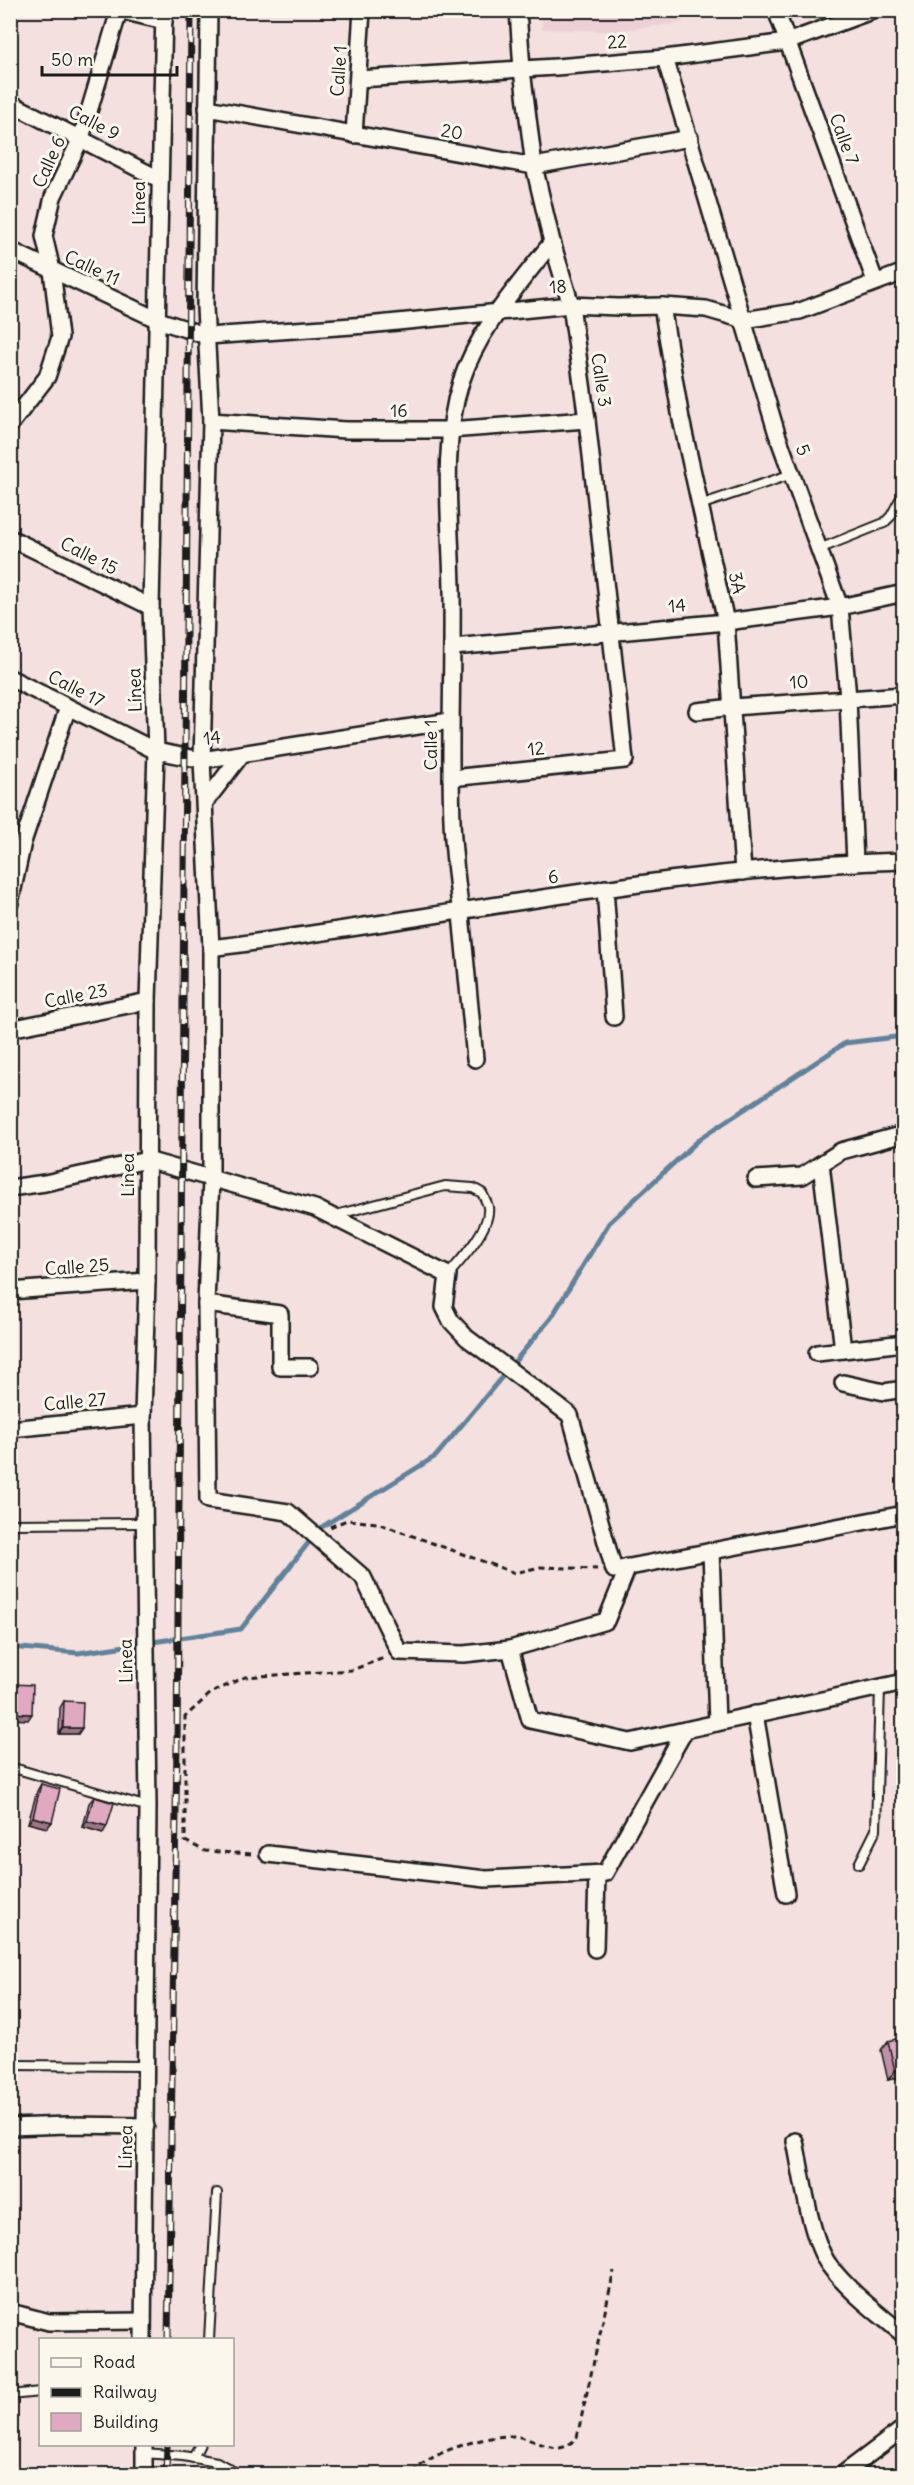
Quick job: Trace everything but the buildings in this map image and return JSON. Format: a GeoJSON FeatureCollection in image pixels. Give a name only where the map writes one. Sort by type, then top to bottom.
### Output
{"type":"FeatureCollection","features":[{"type":"Feature","properties":{"kind":"street"},"geometry":{"type":"LineString","coordinates":[[10,1188],[45,1183],[147,1160],[211,1179],[315,1208],[448,1275],[444,1306],[451,1321],[467,1338],[570,1415],[621,1569],[606,1621],[510,1650],[464,1654],[399,1652],[363,1576],[288,1512],[208,1500],[206,1304],[211,1179],[211,948],[206,801],[202,760],[211,421],[205,307],[209,10]]}},
{"type":"Feature","properties":{"kind":"street","name":"Calle 1"},"geometry":{"type":"LineString","coordinates":[[354,135],[362,10]]}},
{"type":"Feature","properties":{"kind":"street","name":"Calle 3"},"geometry":{"type":"LineString","coordinates":[[518,10],[522,70],[534,166],[552,242],[571,305],[587,420],[625,760]]}},
{"type":"Feature","properties":{"kind":"street","name":"Calle 7"},"geometry":{"type":"LineString","coordinates":[[776,10],[875,281]]}},
{"type":"Feature","properties":{"kind":"street","name":"22"},"geometry":{"type":"LineString","coordinates":[[358,79],[522,70],[665,58],[787,42],[874,10]]}},
{"type":"Feature","properties":{"kind":"street"},"geometry":{"type":"LineString","coordinates":[[118,11],[164,16]]}},
{"type":"Feature","properties":{"kind":"street","name":"Calle 6"},"geometry":{"type":"LineString","coordinates":[[10,425],[47,377],[60,337],[52,270],[44,236],[53,197],[81,138],[118,11]]}},
{"type":"Feature","properties":{"kind":"street","name":"Línea"},"geometry":{"type":"LineString","coordinates":[[143,2338],[148,1807],[143,1416],[147,1281],[148,1001],[156,751],[152,607],[164,16]]}},
{"type":"Feature","properties":{"kind":"street","name":"5"},"geometry":{"type":"LineString","coordinates":[[665,58],[770,411],[840,607],[848,698],[855,863]]}},
{"type":"Feature","properties":{"kind":"street","name":"Calle 9"},"geometry":{"type":"LineString","coordinates":[[10,103],[159,179]]}},
{"type":"Feature","properties":{"kind":"street","name":"20"},"geometry":{"type":"LineString","coordinates":[[207,108],[534,166],[690,138]]}},
{"type":"Feature","properties":{"kind":"street","name":"Calle 1"},"geometry":{"type":"LineString","coordinates":[[475,1059],[454,874],[450,721],[453,647],[449,430],[462,379],[480,339],[497,313],[552,242]]}},
{"type":"Feature","properties":{"kind":"street","name":"Calle 11"},"geometry":{"type":"LineString","coordinates":[[10,250],[158,320],[207,336]]}},
{"type":"Feature","properties":{"kind":"street","name":"18"},"geometry":{"type":"LineString","coordinates":[[207,336],[367,325],[571,305],[706,309],[744,320],[800,311],[903,272]]}},
{"type":"Feature","properties":{"kind":"street","name":"3A"},"geometry":{"type":"LineString","coordinates":[[662,306],[681,419],[726,622],[743,872]]}},
{"type":"Feature","properties":{"kind":"street","name":"16"},"geometry":{"type":"LineString","coordinates":[[211,421],[346,430],[449,430],[587,420]]}},
{"type":"Feature","properties":{"kind":"street","name":"Calle 15"},"geometry":{"type":"LineString","coordinates":[[10,538],[152,607]]}},
{"type":"Feature","properties":{"kind":"street","name":"14"},"geometry":{"type":"LineString","coordinates":[[453,647],[726,622],[840,607],[903,593]]}},
{"type":"Feature","properties":{"kind":"street","name":"Calle 17"},"geometry":{"type":"LineString","coordinates":[[10,678],[156,751]]}},
{"type":"Feature","properties":{"kind":"street","name":"10"},"geometry":{"type":"LineString","coordinates":[[697,711],[903,694]]}},
{"type":"Feature","properties":{"kind":"street"},"geometry":{"type":"LineString","coordinates":[[10,903],[23,842],[68,707]]}},
{"type":"Feature","properties":{"kind":"street","name":"14"},"geometry":{"type":"LineString","coordinates":[[156,751],[202,760],[450,721]]}},
{"type":"Feature","properties":{"kind":"street"},"geometry":{"type":"LineString","coordinates":[[206,801],[242,754]]}},
{"type":"Feature","properties":{"kind":"street","name":"12"},"geometry":{"type":"LineString","coordinates":[[451,778],[625,760]]}},
{"type":"Feature","properties":{"kind":"street","name":"6"},"geometry":{"type":"LineString","coordinates":[[211,948],[460,912],[605,888],[743,872],[903,861]]}},
{"type":"Feature","properties":{"kind":"street"},"geometry":{"type":"LineString","coordinates":[[605,888],[614,1017]]}},
{"type":"Feature","properties":{"kind":"street","name":"Calle 23"},"geometry":{"type":"LineString","coordinates":[[10,1029],[148,1001]]}},
{"type":"Feature","properties":{"kind":"street"},"geometry":{"type":"LineString","coordinates":[[756,1179],[802,1176],[841,1151],[903,1134]]}},
{"type":"Feature","properties":{"kind":"street"},"geometry":{"type":"LineString","coordinates":[[821,1164],[843,1350]]}},
{"type":"Feature","properties":{"kind":"street","name":"Calle 25"},"geometry":{"type":"LineString","coordinates":[[10,1291],[147,1281]]}},
{"type":"Feature","properties":{"kind":"street"},"geometry":{"type":"LineString","coordinates":[[206,1304],[280,1314],[280,1367],[310,1367]]}},
{"type":"Feature","properties":{"kind":"street"},"geometry":{"type":"LineString","coordinates":[[817,1353],[903,1343]]}},
{"type":"Feature","properties":{"kind":"street"},"geometry":{"type":"LineString","coordinates":[[843,1383],[884,1392],[903,1389]]}},
{"type":"Feature","properties":{"kind":"street","name":"Calle 27"},"geometry":{"type":"LineString","coordinates":[[10,1429],[143,1416]]}},
{"type":"Feature","properties":{"kind":"street"},"geometry":{"type":"LineString","coordinates":[[621,1569],[903,1514]]}},
{"type":"Feature","properties":{"kind":"street"},"geometry":{"type":"LineString","coordinates":[[711,1551],[717,1723]]}},
{"type":"Feature","properties":{"kind":"street"},"geometry":{"type":"LineString","coordinates":[[510,1650],[530,1720],[630,1742],[903,1682]]}},
{"type":"Feature","properties":{"kind":"street"},"geometry":{"type":"LineString","coordinates":[[755,1714],[786,1894]]}},
{"type":"Feature","properties":{"kind":"street"},"geometry":{"type":"LineString","coordinates":[[268,1854],[486,1879],[604,1873],[685,1730]]}},
{"type":"Feature","properties":{"kind":"street"},"geometry":{"type":"LineString","coordinates":[[595,1949],[597,1874]]}},
{"type":"Feature","properties":{"kind":"street"},"geometry":{"type":"LineString","coordinates":[[10,2127],[146,2126]]}},
{"type":"Feature","properties":{"kind":"street"},"geometry":{"type":"LineString","coordinates":[[795,2141],[817,2237],[829,2265],[861,2298],[903,2335]]}},
{"type":"Feature","properties":{"kind":"street"},"geometry":{"type":"LineString","coordinates":[[10,2312],[49,2322],[143,2321]]}},
{"type":"Feature","properties":{"kind":"street"},"geometry":{"type":"LineString","coordinates":[[843,2475],[903,2428]]}},
{"type":"Feature","properties":{"kind":"street"},"geometry":{"type":"LineString","coordinates":[[144,2449],[144,2475]]}},
{"type":"Feature","properties":{"kind":"lane"},"geometry":{"type":"LineString","coordinates":[[700,505],[792,474]]}},
{"type":"Feature","properties":{"kind":"lane"},"geometry":{"type":"LineString","coordinates":[[819,550],[884,523],[891,516],[899,501]]}},
{"type":"Feature","properties":{"kind":"lane"},"geometry":{"type":"LineString","coordinates":[[330,1216],[445,1186],[473,1188],[482,1193],[488,1208],[482,1228],[472,1248],[448,1275]]}},
{"type":"Feature","properties":{"kind":"lane"},"geometry":{"type":"LineString","coordinates":[[10,1524],[144,1523]]}},
{"type":"Feature","properties":{"kind":"lane"},"geometry":{"type":"LineString","coordinates":[[859,1864],[876,1830],[880,1687]]}},
{"type":"Feature","properties":{"kind":"lane"},"geometry":{"type":"LineString","coordinates":[[10,1767],[148,1807]]}},
{"type":"Feature","properties":{"kind":"lane"},"geometry":{"type":"LineString","coordinates":[[10,2065],[146,2066]]}},
{"type":"Feature","properties":{"kind":"lane"},"geometry":{"type":"LineString","coordinates":[[209,2338],[217,2193]]}},
{"type":"Feature","properties":{"kind":"lane"},"geometry":{"type":"LineString","coordinates":[[10,2395],[39,2392]]}},
{"type":"Feature","properties":{"kind":"lane"},"geometry":{"type":"LineString","coordinates":[[194,2458],[200,2446]]}},
{"type":"Feature","properties":{"kind":"lane"},"geometry":{"type":"LineString","coordinates":[[144,2449],[217,2462],[238,2475]]}},
{"type":"Feature","properties":{"kind":"path"},"geometry":{"type":"LineString","coordinates":[[323,1529],[346,1520],[377,1524],[515,1573],[540,1567],[621,1569]]}},
{"type":"Feature","properties":{"kind":"path"},"geometry":{"type":"LineString","coordinates":[[268,1854],[205,1851],[184,1841],[185,1717],[211,1693],[245,1677],[352,1670],[399,1652]]}},
{"type":"Feature","properties":{"kind":"path"},"geometry":{"type":"LineString","coordinates":[[413,2475],[417,2468],[452,2448],[488,2437],[515,2436],[559,2448],[571,2444],[577,2438],[614,2271]]}},
{"type":"Feature","properties":{"kind":"shaded area"},"geometry":{"type":"Polygon","coordinates":[[[542,11],[682,11],[682,23],[612,31],[542,29],[542,11]]]}},
{"type":"Feature","properties":{"kind":"waterway"},"geometry":{"type":"LineString","coordinates":[[10,1647],[78,1653],[241,1629],[320,1528],[436,1456],[551,1318],[609,1223],[701,1138],[845,1043],[904,1036]]}},
{"type":"Feature","properties":{"kind":"railway"},"geometry":{"type":"LineString","coordinates":[[168,2338],[177,1745],[191,10]]}},
{"type":"Feature","properties":{"kind":"railway"},"geometry":{"type":"LineString","coordinates":[[166,2474],[167,2446]]}}]}
